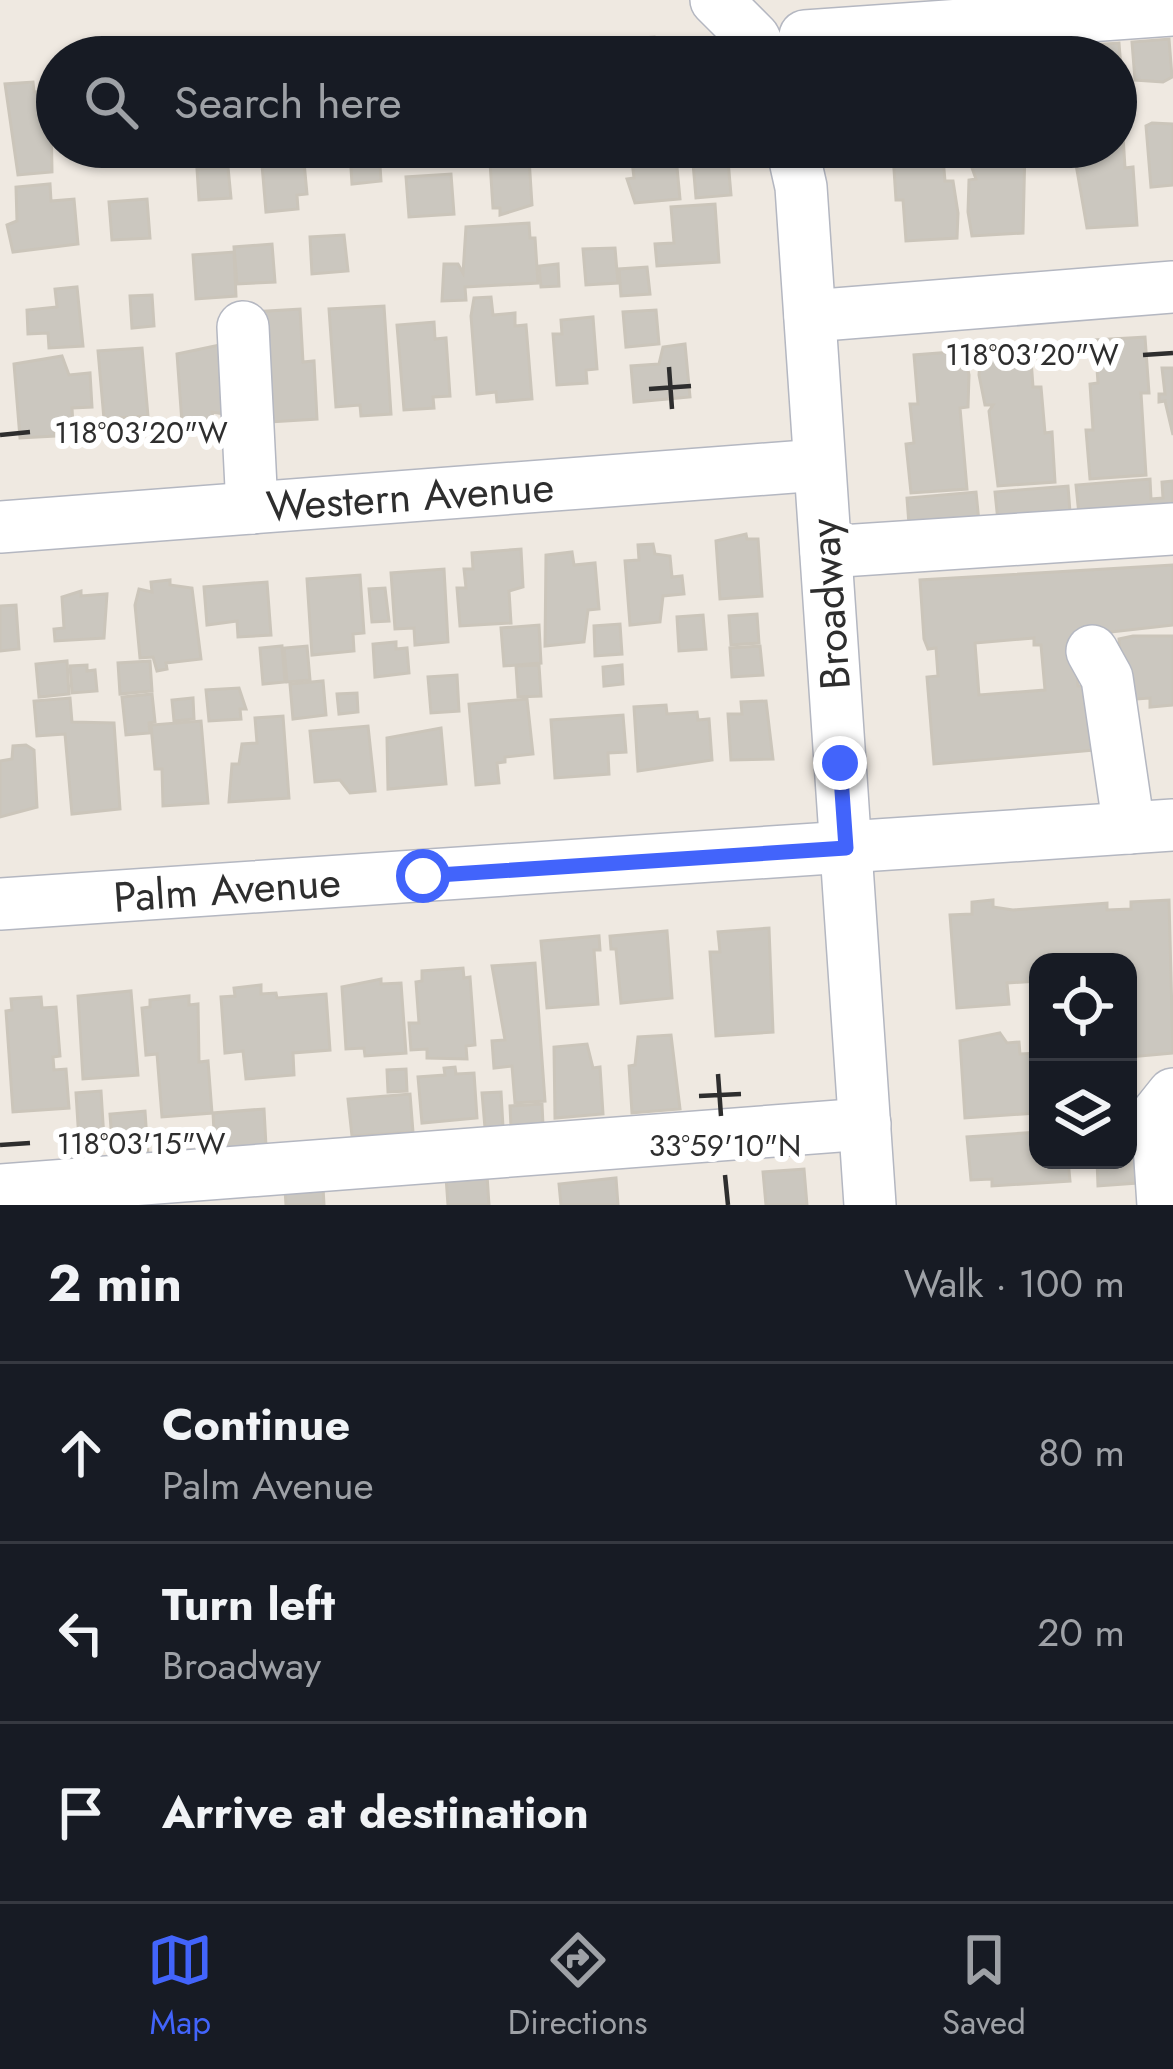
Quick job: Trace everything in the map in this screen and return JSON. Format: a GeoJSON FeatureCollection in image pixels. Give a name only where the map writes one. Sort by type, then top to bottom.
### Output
{"type":"FeatureCollection","features":[{"type":"Feature","properties":{"kind":"street"},"geometry":{"type":"LineString","coordinates":[[716,0],[752,36]]}},
{"type":"Feature","properties":{"kind":"street"},"geometry":{"type":"LineString","coordinates":[[808,36],[1173,10]]}},
{"type":"Feature","properties":{"kind":"street","name":"Broadway"},"geometry":{"type":"LineString","coordinates":[[799,168],[870,1205]]}},
{"type":"Feature","properties":{"kind":"street"},"geometry":{"type":"LineString","coordinates":[[810,316],[1173,287]]}},
{"type":"Feature","properties":{"kind":"street"},"geometry":{"type":"LineString","coordinates":[[243,327],[252,508]]}},
{"type":"Feature","properties":{"kind":"street","name":"Western Avenue"},"geometry":{"type":"LineString","coordinates":[[0,526],[820,465]]}},
{"type":"Feature","properties":{"kind":"street"},"geometry":{"type":"LineString","coordinates":[[826,552],[1173,529]]}},
{"type":"Feature","properties":{"kind":"street"},"geometry":{"type":"LineString","coordinates":[[1092,651],[1106,678],[1151,826]]}},
{"type":"Feature","properties":{"kind":"street","name":"Palm Avenue"},"geometry":{"type":"LineString","coordinates":[[0,904],[1151,826]]}},
{"type":"Feature","properties":{"kind":"street"},"geometry":{"type":"LineString","coordinates":[[1163,1205],[1157,1114],[1173,1094]]}},
{"type":"Feature","properties":{"kind":"street"},"geometry":{"type":"LineString","coordinates":[[0,1190],[865,1124]]}},
{"type":"Feature","properties":{"kind":"building"},"geometry":{"type":"Polygon","coordinates":[[[1169,39],[1172,77],[1163,82],[1137,80],[1137,42],[1169,39]]]}},
{"type":"Feature","properties":{"kind":"building"},"geometry":{"type":"Polygon","coordinates":[[[33,82],[36,168],[52,168],[52,172],[18,175],[5,84],[33,82]]]}},
{"type":"Feature","properties":{"kind":"building"},"geometry":{"type":"Polygon","coordinates":[[[1173,124],[1173,185],[1151,187],[1146,126],[1173,124]]]}},
{"type":"Feature","properties":{"kind":"building"},"geometry":{"type":"Polygon","coordinates":[[[228,168],[231,198],[199,200],[197,169],[228,168]]]}},
{"type":"Feature","properties":{"kind":"building"},"geometry":{"type":"Polygon","coordinates":[[[262,168],[305,168],[307,194],[297,195],[298,209],[266,212],[262,168]]]}},
{"type":"Feature","properties":{"kind":"building"},"geometry":{"type":"Polygon","coordinates":[[[351,168],[380,168],[381,181],[352,184],[351,168]]]}},
{"type":"Feature","properties":{"kind":"building"},"geometry":{"type":"Polygon","coordinates":[[[490,168],[530,168],[532,205],[500,215],[500,208],[493,208],[490,168]]]}},
{"type":"Feature","properties":{"kind":"building"},"geometry":{"type":"Polygon","coordinates":[[[633,168],[677,168],[680,199],[635,203],[627,179],[634,178],[633,168]]]}},
{"type":"Feature","properties":{"kind":"building"},"geometry":{"type":"Polygon","coordinates":[[[693,168],[729,168],[731,195],[696,198],[693,168]]]}},
{"type":"Feature","properties":{"kind":"building"},"geometry":{"type":"Polygon","coordinates":[[[894,168],[944,168],[945,181],[953,181],[957,238],[906,241],[903,200],[896,200],[894,168]]]}},
{"type":"Feature","properties":{"kind":"building"},"geometry":{"type":"Polygon","coordinates":[[[972,168],[1025,168],[1023,233],[972,236],[969,180],[976,179],[972,168]]]}},
{"type":"Feature","properties":{"kind":"building"},"geometry":{"type":"Polygon","coordinates":[[[1077,168],[1133,168],[1137,225],[1087,228],[1077,168]]]}},
{"type":"Feature","properties":{"kind":"building"},"geometry":{"type":"Polygon","coordinates":[[[451,174],[454,214],[409,217],[406,177],[451,174]]]}},
{"type":"Feature","properties":{"kind":"building"},"geometry":{"type":"Polygon","coordinates":[[[50,184],[51,201],[74,199],[78,244],[13,252],[7,225],[17,221],[16,187],[50,184]]]}},
{"type":"Feature","properties":{"kind":"building"},"geometry":{"type":"Polygon","coordinates":[[[147,199],[150,238],[112,240],[109,202],[147,199]]]}},
{"type":"Feature","properties":{"kind":"building"},"geometry":{"type":"Polygon","coordinates":[[[715,204],[719,262],[657,266],[655,244],[674,243],[671,207],[715,204]]]}},
{"type":"Feature","properties":{"kind":"building"},"geometry":{"type":"Polygon","coordinates":[[[529,223],[530,238],[535,238],[538,283],[465,287],[466,300],[442,301],[444,264],[458,264],[463,273],[466,227],[529,223]]]}},
{"type":"Feature","properties":{"kind":"building"},"geometry":{"type":"Polygon","coordinates":[[[344,235],[348,271],[312,274],[310,237],[344,235]]]}},
{"type":"Feature","properties":{"kind":"building"},"geometry":{"type":"Polygon","coordinates":[[[272,244],[275,282],[237,284],[234,247],[272,244]]]}},
{"type":"Feature","properties":{"kind":"building"},"geometry":{"type":"Polygon","coordinates":[[[615,248],[618,283],[586,285],[583,249],[615,248]]]}},
{"type":"Feature","properties":{"kind":"building"},"geometry":{"type":"Polygon","coordinates":[[[234,252],[236,296],[196,299],[193,255],[234,252]]]}},
{"type":"Feature","properties":{"kind":"building"},"geometry":{"type":"Polygon","coordinates":[[[558,264],[559,286],[541,287],[539,266],[558,264]]]}},
{"type":"Feature","properties":{"kind":"building"},"geometry":{"type":"Polygon","coordinates":[[[647,267],[650,294],[621,296],[619,269],[647,267]]]}},
{"type":"Feature","properties":{"kind":"building"},"geometry":{"type":"Polygon","coordinates":[[[77,287],[83,346],[49,348],[48,333],[28,334],[27,310],[57,307],[55,289],[77,287]]]}},
{"type":"Feature","properties":{"kind":"building"},"geometry":{"type":"Polygon","coordinates":[[[152,295],[154,326],[132,328],[130,296],[152,295]]]}},
{"type":"Feature","properties":{"kind":"building"},"geometry":{"type":"Polygon","coordinates":[[[491,297],[493,315],[515,313],[515,326],[526,325],[532,399],[497,402],[496,392],[477,394],[471,316],[474,298],[491,297]]]}},
{"type":"Feature","properties":{"kind":"building"},"geometry":{"type":"Polygon","coordinates":[[[384,306],[391,414],[361,416],[360,405],[336,407],[329,309],[384,306]]]}},
{"type":"Feature","properties":{"kind":"building"},"geometry":{"type":"Polygon","coordinates":[[[300,309],[303,362],[314,361],[317,419],[270,422],[252,312],[300,309]]]}},
{"type":"Feature","properties":{"kind":"building"},"geometry":{"type":"Polygon","coordinates":[[[656,310],[659,344],[626,347],[623,312],[656,310]]]}},
{"type":"Feature","properties":{"kind":"building"},"geometry":{"type":"Polygon","coordinates":[[[593,317],[597,369],[586,370],[587,383],[557,385],[553,334],[562,334],[561,320],[593,317]]]}},
{"type":"Feature","properties":{"kind":"building"},"geometry":{"type":"Polygon","coordinates":[[[434,322],[435,339],[446,338],[450,396],[433,397],[434,408],[404,410],[397,325],[434,322]]]}},
{"type":"Feature","properties":{"kind":"building"},"geometry":{"type":"Polygon","coordinates":[[[1145,337],[1149,393],[1141,393],[1146,475],[1090,479],[1086,430],[1093,430],[1090,384],[1098,383],[1095,340],[1145,337]]]}},
{"type":"Feature","properties":{"kind":"building"},"geometry":{"type":"Polygon","coordinates":[[[224,344],[224,414],[212,412],[213,420],[182,423],[177,354],[224,344]]]}},
{"type":"Feature","properties":{"kind":"building"},"geometry":{"type":"Polygon","coordinates":[[[685,344],[690,397],[634,402],[631,366],[659,364],[663,347],[685,344]]]}},
{"type":"Feature","properties":{"kind":"building"},"geometry":{"type":"Polygon","coordinates":[[[1030,345],[1033,387],[1041,387],[1045,433],[1052,432],[1055,482],[998,486],[989,411],[993,405],[985,405],[979,375],[981,349],[1030,345]]]}},
{"type":"Feature","properties":{"kind":"building"},"geometry":{"type":"Polygon","coordinates":[[[142,348],[148,416],[104,419],[98,351],[142,348]]]}},
{"type":"Feature","properties":{"kind":"building"},"geometry":{"type":"Polygon","coordinates":[[[964,351],[968,407],[960,408],[967,489],[911,493],[906,444],[914,443],[910,404],[918,404],[914,355],[964,351]]]}},
{"type":"Feature","properties":{"kind":"building"},"geometry":{"type":"Polygon","coordinates":[[[62,356],[69,375],[90,373],[92,407],[72,408],[73,425],[54,426],[55,436],[20,438],[14,364],[62,356]]]}},
{"type":"Feature","properties":{"kind":"building"},"geometry":{"type":"Polygon","coordinates":[[[1162,368],[1173,368],[1173,435],[1165,401],[1159,402],[1159,394],[1165,394],[1162,368]]]}},
{"type":"Feature","properties":{"kind":"building"},"geometry":{"type":"Polygon","coordinates":[[[1150,479],[1151,499],[1163,498],[1162,482],[1173,481],[1173,515],[1080,525],[1076,485],[1150,479]]]}},
{"type":"Feature","properties":{"kind":"building"},"geometry":{"type":"Polygon","coordinates":[[[1068,486],[1071,525],[999,531],[995,492],[1068,486]]]}},
{"type":"Feature","properties":{"kind":"building"},"geometry":{"type":"Polygon","coordinates":[[[976,492],[980,532],[910,538],[907,498],[976,492]]]}},
{"type":"Feature","properties":{"kind":"building"},"geometry":{"type":"Polygon","coordinates":[[[746,534],[747,539],[758,539],[762,596],[720,599],[716,541],[746,534]]]}},
{"type":"Feature","properties":{"kind":"building"},"geometry":{"type":"Polygon","coordinates":[[[653,544],[655,554],[670,556],[672,577],[682,576],[684,594],[663,596],[660,622],[630,625],[625,561],[639,560],[638,545],[653,544]]]}},
{"type":"Feature","properties":{"kind":"building"},"geometry":{"type":"Polygon","coordinates":[[[521,549],[523,587],[509,591],[511,623],[460,626],[457,588],[466,588],[464,569],[473,569],[472,553],[521,549]]]}},
{"type":"Feature","properties":{"kind":"building"},"geometry":{"type":"Polygon","coordinates":[[[572,552],[574,565],[595,563],[599,609],[588,610],[584,642],[545,646],[546,555],[572,552]]]}},
{"type":"Feature","properties":{"kind":"building"},"geometry":{"type":"Polygon","coordinates":[[[1173,565],[1173,625],[1075,636],[1078,686],[1102,685],[1107,749],[934,764],[927,677],[938,676],[936,648],[928,649],[924,639],[920,580],[1173,565]],[[1034,638],[975,643],[979,695],[1045,690],[1041,645],[1034,645],[1034,638]]]}},
{"type":"Feature","properties":{"kind":"building"},"geometry":{"type":"Polygon","coordinates":[[[444,569],[448,642],[415,645],[414,628],[395,629],[391,573],[444,569]]]}},
{"type":"Feature","properties":{"kind":"building"},"geometry":{"type":"Polygon","coordinates":[[[360,575],[364,633],[353,634],[354,651],[312,655],[307,579],[360,575]]]}},
{"type":"Feature","properties":{"kind":"building"},"geometry":{"type":"Polygon","coordinates":[[[170,580],[170,585],[192,588],[201,659],[166,663],[167,669],[157,671],[153,657],[140,658],[135,605],[139,589],[152,592],[151,582],[170,580]]]}},
{"type":"Feature","properties":{"kind":"building"},"geometry":{"type":"Polygon","coordinates":[[[267,582],[271,635],[238,637],[237,621],[207,625],[204,587],[267,582]]]}},
{"type":"Feature","properties":{"kind":"building"},"geometry":{"type":"Polygon","coordinates":[[[385,588],[389,621],[372,622],[369,589],[385,588]]]}},
{"type":"Feature","properties":{"kind":"building"},"geometry":{"type":"Polygon","coordinates":[[[81,591],[81,596],[107,594],[104,638],[55,641],[54,629],[64,628],[62,597],[81,591]]]}},
{"type":"Feature","properties":{"kind":"building"},"geometry":{"type":"Polygon","coordinates":[[[16,605],[19,649],[0,651],[0,606],[16,605]]]}},
{"type":"Feature","properties":{"kind":"building"},"geometry":{"type":"Polygon","coordinates":[[[757,614],[759,643],[731,645],[729,616],[757,614]]]}},
{"type":"Feature","properties":{"kind":"building"},"geometry":{"type":"Polygon","coordinates":[[[703,615],[706,649],[679,651],[677,617],[703,615]]]}},
{"type":"Feature","properties":{"kind":"building"},"geometry":{"type":"Polygon","coordinates":[[[620,624],[622,654],[595,656],[594,626],[620,624]]]}},
{"type":"Feature","properties":{"kind":"building"},"geometry":{"type":"Polygon","coordinates":[[[539,625],[541,663],[504,666],[501,628],[539,625]]]}},
{"type":"Feature","properties":{"kind":"building"},"geometry":{"type":"Polygon","coordinates":[[[1173,636],[1173,705],[1150,707],[1150,698],[1123,700],[1119,639],[1173,636]]]}},
{"type":"Feature","properties":{"kind":"building"},"geometry":{"type":"Polygon","coordinates":[[[396,642],[396,649],[407,648],[409,673],[375,677],[373,644],[396,642]]]}},
{"type":"Feature","properties":{"kind":"building"},"geometry":{"type":"Polygon","coordinates":[[[282,646],[285,682],[263,684],[260,648],[282,646]]]}},
{"type":"Feature","properties":{"kind":"building"},"geometry":{"type":"Polygon","coordinates":[[[307,646],[310,680],[287,682],[284,648],[307,646]]]}},
{"type":"Feature","properties":{"kind":"building"},"geometry":{"type":"Polygon","coordinates":[[[760,646],[763,675],[732,677],[730,648],[760,646]]]}},
{"type":"Feature","properties":{"kind":"building"},"geometry":{"type":"Polygon","coordinates":[[[67,661],[69,694],[39,697],[36,664],[67,661]]]}},
{"type":"Feature","properties":{"kind":"building"},"geometry":{"type":"Polygon","coordinates":[[[150,661],[152,691],[120,694],[118,663],[150,661]]]}},
{"type":"Feature","properties":{"kind":"building"},"geometry":{"type":"Polygon","coordinates":[[[87,665],[87,671],[95,670],[97,691],[72,693],[70,666],[87,665]]]}},
{"type":"Feature","properties":{"kind":"building"},"geometry":{"type":"Polygon","coordinates":[[[539,665],[541,696],[518,697],[516,666],[539,665]]]}},
{"type":"Feature","properties":{"kind":"building"},"geometry":{"type":"Polygon","coordinates":[[[622,665],[623,684],[604,686],[603,667],[622,665]]]}},
{"type":"Feature","properties":{"kind":"building"},"geometry":{"type":"Polygon","coordinates":[[[457,675],[459,711],[431,713],[428,677],[457,675]]]}},
{"type":"Feature","properties":{"kind":"building"},"geometry":{"type":"Polygon","coordinates":[[[323,681],[326,715],[293,719],[290,684],[323,681]]]}},
{"type":"Feature","properties":{"kind":"building"},"geometry":{"type":"Polygon","coordinates":[[[239,688],[246,709],[240,709],[241,719],[209,721],[206,690],[239,688]]]}},
{"type":"Feature","properties":{"kind":"building"},"geometry":{"type":"Polygon","coordinates":[[[357,693],[358,712],[339,714],[337,694],[357,693]]]}},
{"type":"Feature","properties":{"kind":"building"},"geometry":{"type":"Polygon","coordinates":[[[152,694],[155,722],[149,723],[150,733],[126,735],[122,697],[152,694]]]}},
{"type":"Feature","properties":{"kind":"building"},"geometry":{"type":"Polygon","coordinates":[[[70,698],[72,722],[114,723],[120,809],[72,814],[65,734],[37,736],[34,701],[70,698]]]}},
{"type":"Feature","properties":{"kind":"building"},"geometry":{"type":"Polygon","coordinates":[[[193,698],[194,719],[174,721],[172,700],[193,698]]]}},
{"type":"Feature","properties":{"kind":"building"},"geometry":{"type":"Polygon","coordinates":[[[527,699],[533,754],[505,757],[505,762],[497,763],[499,783],[476,785],[469,704],[527,699]]]}},
{"type":"Feature","properties":{"kind":"building"},"geometry":{"type":"Polygon","coordinates":[[[766,701],[773,759],[731,760],[728,714],[742,714],[741,702],[766,701]]]}},
{"type":"Feature","properties":{"kind":"building"},"geometry":{"type":"Polygon","coordinates":[[[666,705],[667,714],[697,712],[698,720],[709,719],[712,760],[638,771],[634,707],[666,705]]]}},
{"type":"Feature","properties":{"kind":"building"},"geometry":{"type":"Polygon","coordinates":[[[623,715],[626,752],[608,753],[609,774],[555,778],[551,720],[623,715]]]}},
{"type":"Feature","properties":{"kind":"building"},"geometry":{"type":"Polygon","coordinates":[[[283,716],[289,798],[229,802],[232,764],[239,764],[242,744],[257,743],[255,718],[283,716]]]}},
{"type":"Feature","properties":{"kind":"building"},"geometry":{"type":"Polygon","coordinates":[[[201,721],[208,803],[163,806],[162,769],[155,769],[151,725],[201,721]]]}},
{"type":"Feature","properties":{"kind":"building"},"geometry":{"type":"Polygon","coordinates":[[[368,726],[375,791],[350,793],[340,780],[315,782],[310,731],[368,726]]]}},
{"type":"Feature","properties":{"kind":"building"},"geometry":{"type":"Polygon","coordinates":[[[441,728],[446,784],[388,789],[387,738],[441,728]]]}},
{"type":"Feature","properties":{"kind":"building"},"geometry":{"type":"Polygon","coordinates":[[[13,746],[34,750],[37,807],[0,817],[0,761],[12,759],[13,746]]]}},
{"type":"Feature","properties":{"kind":"building"},"geometry":{"type":"Polygon","coordinates":[[[993,900],[993,907],[1013,910],[1107,903],[1107,910],[1131,909],[1131,902],[1169,900],[1173,1053],[1137,1056],[1137,953],[1029,953],[1029,982],[1007,983],[1009,1004],[957,1008],[950,915],[972,914],[972,902],[993,900]]]}},
{"type":"Feature","properties":{"kind":"building"},"geometry":{"type":"Polygon","coordinates":[[[769,928],[773,1032],[716,1036],[710,952],[720,952],[718,932],[769,928]]]}},
{"type":"Feature","properties":{"kind":"building"},"geometry":{"type":"Polygon","coordinates":[[[667,931],[672,998],[621,1003],[616,949],[611,949],[610,936],[667,931]]]}},
{"type":"Feature","properties":{"kind":"building"},"geometry":{"type":"Polygon","coordinates":[[[599,936],[600,950],[594,950],[598,1004],[547,1008],[541,941],[599,936]]]}},
{"type":"Feature","properties":{"kind":"building"},"geometry":{"type":"Polygon","coordinates":[[[535,963],[545,1101],[515,1103],[512,1066],[494,1068],[492,1041],[505,1040],[492,966],[535,963]]]}},
{"type":"Feature","properties":{"kind":"building"},"geometry":{"type":"Polygon","coordinates":[[[463,968],[464,978],[470,977],[475,1045],[466,1046],[467,1059],[427,1058],[427,1049],[411,1050],[409,1023],[419,1023],[416,982],[422,981],[422,971],[463,968]]]}},
{"type":"Feature","properties":{"kind":"building"},"geometry":{"type":"Polygon","coordinates":[[[381,979],[381,984],[401,983],[406,1053],[365,1056],[364,1048],[346,1049],[342,987],[381,979]]]}},
{"type":"Feature","properties":{"kind":"building"},"geometry":{"type":"Polygon","coordinates":[[[261,985],[261,994],[276,993],[277,998],[326,994],[330,1050],[293,1053],[294,1075],[246,1079],[243,1051],[225,1053],[221,997],[235,996],[234,988],[261,985]]]}},
{"type":"Feature","properties":{"kind":"building"},"geometry":{"type":"Polygon","coordinates":[[[131,991],[138,1075],[83,1079],[78,996],[131,991]]]}},
{"type":"Feature","properties":{"kind":"building"},"geometry":{"type":"Polygon","coordinates":[[[189,996],[189,1005],[198,1004],[199,1062],[208,1061],[212,1113],[162,1117],[157,1054],[146,1055],[142,1008],[150,1007],[150,1000],[189,996]]]}},
{"type":"Feature","properties":{"kind":"building"},"geometry":{"type":"Polygon","coordinates":[[[41,997],[42,1008],[56,1007],[60,1056],[53,1057],[54,1070],[66,1069],[69,1108],[13,1112],[6,1011],[12,1010],[11,999],[41,997]]]}},
{"type":"Feature","properties":{"kind":"building"},"geometry":{"type":"Polygon","coordinates":[[[1000,1033],[1007,1043],[1019,1042],[1020,1054],[1029,1054],[1029,1114],[965,1118],[960,1041],[1000,1033]]]}},
{"type":"Feature","properties":{"kind":"building"},"geometry":{"type":"Polygon","coordinates":[[[671,1035],[680,1109],[632,1113],[629,1066],[635,1065],[638,1037],[671,1035]]]}},
{"type":"Feature","properties":{"kind":"building"},"geometry":{"type":"Polygon","coordinates":[[[587,1044],[593,1068],[600,1067],[603,1114],[555,1118],[554,1047],[587,1044]]]}},
{"type":"Feature","properties":{"kind":"building"},"geometry":{"type":"Polygon","coordinates":[[[455,1067],[456,1074],[474,1073],[477,1118],[422,1123],[418,1077],[445,1075],[444,1068],[455,1067]]]}},
{"type":"Feature","properties":{"kind":"building"},"geometry":{"type":"Polygon","coordinates":[[[406,1069],[407,1091],[388,1092],[387,1070],[406,1069]]]}},
{"type":"Feature","properties":{"kind":"building"},"geometry":{"type":"Polygon","coordinates":[[[101,1091],[104,1139],[79,1141],[76,1093],[101,1091]]]}},
{"type":"Feature","properties":{"kind":"building"},"geometry":{"type":"Polygon","coordinates":[[[501,1092],[503,1127],[485,1128],[482,1093],[501,1092]]]}},
{"type":"Feature","properties":{"kind":"building"},"geometry":{"type":"Polygon","coordinates":[[[410,1094],[413,1132],[352,1136],[348,1099],[410,1094]]]}},
{"type":"Feature","properties":{"kind":"building"},"geometry":{"type":"Polygon","coordinates":[[[542,1104],[543,1125],[511,1127],[510,1106],[542,1104]]]}},
{"type":"Feature","properties":{"kind":"building"},"geometry":{"type":"Polygon","coordinates":[[[264,1109],[266,1146],[215,1150],[213,1113],[264,1109]]]}},
{"type":"Feature","properties":{"kind":"building"},"geometry":{"type":"Polygon","coordinates":[[[145,1111],[148,1155],[113,1157],[110,1114],[145,1111]]]}},
{"type":"Feature","properties":{"kind":"building"},"geometry":{"type":"Polygon","coordinates":[[[1029,1133],[1029,1169],[1069,1169],[1070,1181],[992,1186],[992,1179],[971,1180],[967,1137],[1029,1133]]]}},
{"type":"Feature","properties":{"kind":"building"},"geometry":{"type":"Polygon","coordinates":[[[804,1169],[807,1205],[766,1205],[763,1172],[804,1169]]]}},
{"type":"Feature","properties":{"kind":"building"},"geometry":{"type":"Polygon","coordinates":[[[1097,1169],[1136,1169],[1137,1183],[1098,1186],[1097,1169]]]}},
{"type":"Feature","properties":{"kind":"building"},"geometry":{"type":"Polygon","coordinates":[[[487,1175],[489,1205],[448,1205],[446,1177],[487,1175]]]}},
{"type":"Feature","properties":{"kind":"building"},"geometry":{"type":"Polygon","coordinates":[[[616,1178],[618,1205],[561,1205],[559,1184],[616,1178]]]}},
{"type":"Feature","properties":{"kind":"building"},"geometry":{"type":"Polygon","coordinates":[[[323,1187],[324,1205],[286,1205],[285,1189],[323,1187]]]}},
{"type":"Feature","properties":{"kind":"route"},"geometry":{"type":"LineString","coordinates":[[423,876],[846,848],[840,763]]}}]}
